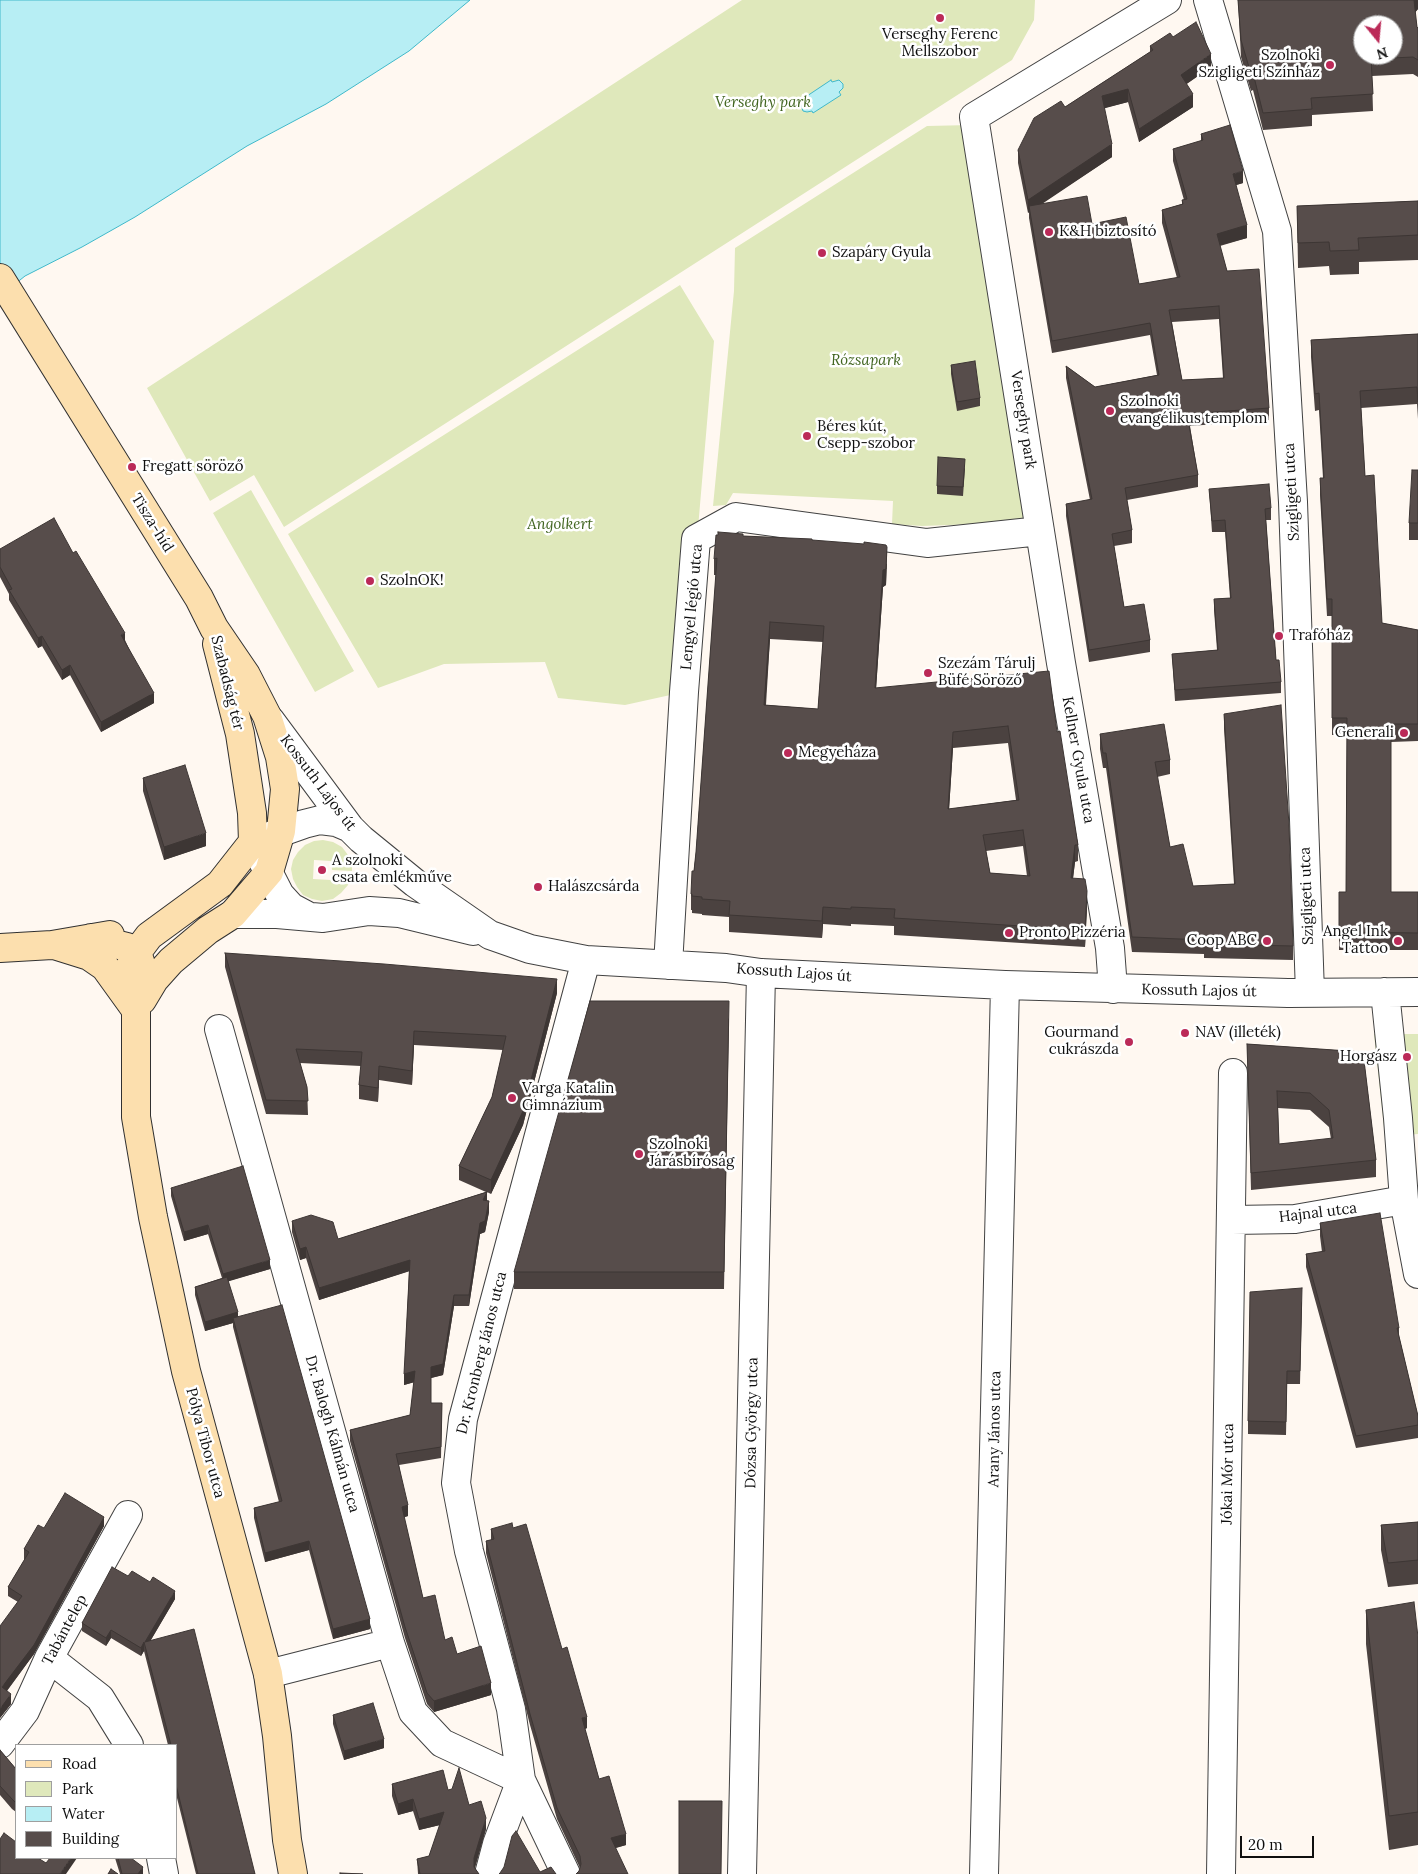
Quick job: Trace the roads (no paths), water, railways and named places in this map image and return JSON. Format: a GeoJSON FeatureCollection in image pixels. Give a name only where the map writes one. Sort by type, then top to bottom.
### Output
{"type":"FeatureCollection","features":[{"type":"Feature","properties":{"kind":"main road","name":"Tisza-híd"},"geometry":{"type":"LineString","coordinates":[[0,278],[199,598],[214,628]]}},
{"type":"Feature","properties":{"kind":"main road","name":"Szabadság tér"},"geometry":{"type":"LineString","coordinates":[[214,628],[246,675],[267,716],[280,757],[285,789],[281,831],[270,872],[233,914]]}},
{"type":"Feature","properties":{"kind":"main road","name":"Szabadság tér"},"geometry":{"type":"LineString","coordinates":[[214,628],[240,734],[252,813],[253,842]]}},
{"type":"Feature","properties":{"kind":"main road"},"geometry":{"type":"LineString","coordinates":[[150,938],[220,884],[253,842]]}},
{"type":"Feature","properties":{"kind":"main road"},"geometry":{"type":"LineString","coordinates":[[0,948],[52,945],[91,938],[150,938],[187,931],[233,914]]}},
{"type":"Feature","properties":{"kind":"main road"},"geometry":{"type":"LineString","coordinates":[[52,945],[89,956],[105,967],[136,1010],[154,980],[171,961],[208,930],[233,914]]}},
{"type":"Feature","properties":{"kind":"main road","name":"Pólya Tibor utca"},"geometry":{"type":"LineString","coordinates":[[150,938],[129,969],[136,1010],[136,1117],[153,1217],[186,1371],[268,1674],[277,1736],[287,1840],[293,1874]]}},
{"type":"Feature","properties":{"kind":"street","name":"Verseghy park"},"geometry":{"type":"LineString","coordinates":[[1040,531],[974,117],[1167,0]]}},
{"type":"Feature","properties":{"kind":"street","name":"Szigligeti utca"},"geometry":{"type":"LineString","coordinates":[[1208,0],[1277,231],[1293,502],[1310,993]]}},
{"type":"Feature","properties":{"kind":"street","name":"Lengyel légió utca"},"geometry":{"type":"LineString","coordinates":[[668,965],[684,692],[696,539],[736,517],[926,543],[1040,531]]}},
{"type":"Feature","properties":{"kind":"street","name":"Kellner Gyula utca"},"geometry":{"type":"LineString","coordinates":[[1040,531],[1110,948],[1113,989]]}},
{"type":"Feature","properties":{"kind":"street","name":"Kossuth Lajos út"},"geometry":{"type":"LineString","coordinates":[[267,716],[350,828],[414,883],[490,935],[530,949],[586,960],[726,968],[761,973],[1005,985],[1310,993],[1418,992]]}},
{"type":"Feature","properties":{"kind":"street"},"geometry":{"type":"LineString","coordinates":[[306,915],[292,907],[280,895],[270,872],[253,842],[281,831],[320,820],[336,822],[350,828]]}},
{"type":"Feature","properties":{"kind":"street"},"geometry":{"type":"LineString","coordinates":[[233,914],[306,915],[323,918],[369,911],[399,913],[490,935]]}},
{"type":"Feature","properties":{"kind":"street","name":"Dr. Kronberg János utca"},"geometry":{"type":"LineString","coordinates":[[566,1874],[521,1780],[511,1708],[469,1551],[456,1483],[463,1419],[586,960]]}},
{"type":"Feature","properties":{"kind":"street","name":"Dózsa György utca"},"geometry":{"type":"LineString","coordinates":[[742,1874],[761,973]]}},
{"type":"Feature","properties":{"kind":"street","name":"Arany János utca"},"geometry":{"type":"LineString","coordinates":[[984,1874],[1005,985]]}},
{"type":"Feature","properties":{"kind":"street"},"geometry":{"type":"LineString","coordinates":[[1385,992],[1408,1117],[1404,1200],[1418,1274]]}},
{"type":"Feature","properties":{"kind":"street","name":"Dr. Balogh Kálmán utca"},"geometry":{"type":"LineString","coordinates":[[219,1029],[390,1643],[413,1712],[442,1743],[521,1780]]}},
{"type":"Feature","properties":{"kind":"street","name":"Jókai Mór utca"},"geometry":{"type":"LineString","coordinates":[[1221,1874],[1233,1073]]}},
{"type":"Feature","properties":{"kind":"street","name":"Hajnal utca"},"geometry":{"type":"LineString","coordinates":[[1232,1220],[1296,1219],[1404,1200]]}},
{"type":"Feature","properties":{"kind":"street","name":"Tabántelep"},"geometry":{"type":"LineString","coordinates":[[0,1744],[25,1711],[49,1658],[128,1515]]}},
{"type":"Feature","properties":{"kind":"street"},"geometry":{"type":"LineString","coordinates":[[268,1674],[390,1643]]}},
{"type":"Feature","properties":{"kind":"street"},"geometry":{"type":"LineString","coordinates":[[49,1658],[100,1698],[128,1744]]}},
{"type":"Feature","properties":{"kind":"street","name":"Dr. Kronberg János utca"},"geometry":{"type":"LineString","coordinates":[[489,1874],[496,1844],[521,1780]]}},
{"type":"Feature","properties":{"kind":"street"},"geometry":{"type":"LineString","coordinates":[[161,1859],[164,1874]]}},
{"type":"Feature","properties":{"kind":"water"},"geometry":{"type":"Polygon","coordinates":[[[0,0],[470,0],[409,51],[326,104],[247,146],[135,217],[25,276],[0,296],[0,0]]]}},
{"type":"Feature","properties":{"kind":"water"},"geometry":{"type":"Polygon","coordinates":[[[831,80],[832,82],[839,80],[843,84],[843,88],[839,92],[841,95],[813,113],[812,111],[803,111],[801,105],[805,100],[804,98],[831,80]]]}},
{"type":"Feature","properties":{"kind":"place","name":"Verseghy Ferenc Mellszobor"},"geometry":{"type":"Point","coordinates":[940,18]}},
{"type":"Feature","properties":{"kind":"place","name":"Szolnoki Szigligeti Színház"},"geometry":{"type":"Point","coordinates":[1330,65]}},
{"type":"Feature","properties":{"kind":"place","name":"K&H biztosító"},"geometry":{"type":"Point","coordinates":[1049,232]}},
{"type":"Feature","properties":{"kind":"place","name":"Szapáry Gyula"},"geometry":{"type":"Point","coordinates":[822,253]}},
{"type":"Feature","properties":{"kind":"place","name":"Szolnoki evangélikus templom"},"geometry":{"type":"Point","coordinates":[1110,411]}},
{"type":"Feature","properties":{"kind":"place","name":"Béres kút, Csepp-szobor"},"geometry":{"type":"Point","coordinates":[807,436]}},
{"type":"Feature","properties":{"kind":"place","name":"Fregatt söröző"},"geometry":{"type":"Point","coordinates":[132,467]}},
{"type":"Feature","properties":{"kind":"place","name":"SzolnOK!"},"geometry":{"type":"Point","coordinates":[370,581]}},
{"type":"Feature","properties":{"kind":"place","name":"Trafóház"},"geometry":{"type":"Point","coordinates":[1279,636]}},
{"type":"Feature","properties":{"kind":"place","name":"Szezám Tárulj Büfé Söröző"},"geometry":{"type":"Point","coordinates":[928,673]}},
{"type":"Feature","properties":{"kind":"place","name":"Generali"},"geometry":{"type":"Point","coordinates":[1404,733]}},
{"type":"Feature","properties":{"kind":"place","name":"Megyeháza"},"geometry":{"type":"Point","coordinates":[788,753]}},
{"type":"Feature","properties":{"kind":"place","name":"A szolnoki csata emlékműve"},"geometry":{"type":"Point","coordinates":[322,870]}},
{"type":"Feature","properties":{"kind":"place","name":"Halászcsárda"},"geometry":{"type":"Point","coordinates":[538,887]}},
{"type":"Feature","properties":{"kind":"place","name":"Pronto Pizzéria"},"geometry":{"type":"Point","coordinates":[1009,933]}},
{"type":"Feature","properties":{"kind":"place","name":"Coop ABC"},"geometry":{"type":"Point","coordinates":[1267,941]}},
{"type":"Feature","properties":{"kind":"place","name":"Angel Ink Tattoo"},"geometry":{"type":"Point","coordinates":[1398,941]}},
{"type":"Feature","properties":{"kind":"place","name":"NAV (illeték)"},"geometry":{"type":"Point","coordinates":[1185,1033]}},
{"type":"Feature","properties":{"kind":"place","name":"Gourmand cukrászda"},"geometry":{"type":"Point","coordinates":[1129,1042]}},
{"type":"Feature","properties":{"kind":"place","name":"Horgász"},"geometry":{"type":"Point","coordinates":[1407,1057]}},
{"type":"Feature","properties":{"kind":"place","name":"Varga Katalin Gimnázium"},"geometry":{"type":"Point","coordinates":[512,1098]}},
{"type":"Feature","properties":{"kind":"place","name":"Szolnoki Járásbíróság"},"geometry":{"type":"Point","coordinates":[639,1154]}},
{"type":"Feature","properties":{"kind":"park label","name":"Rózsapark"},"geometry":{"type":"Point","coordinates":[866,361]}},
{"type":"Feature","properties":{"kind":"park label","name":"Angolkert"},"geometry":{"type":"Point","coordinates":[560,525]}}]}
